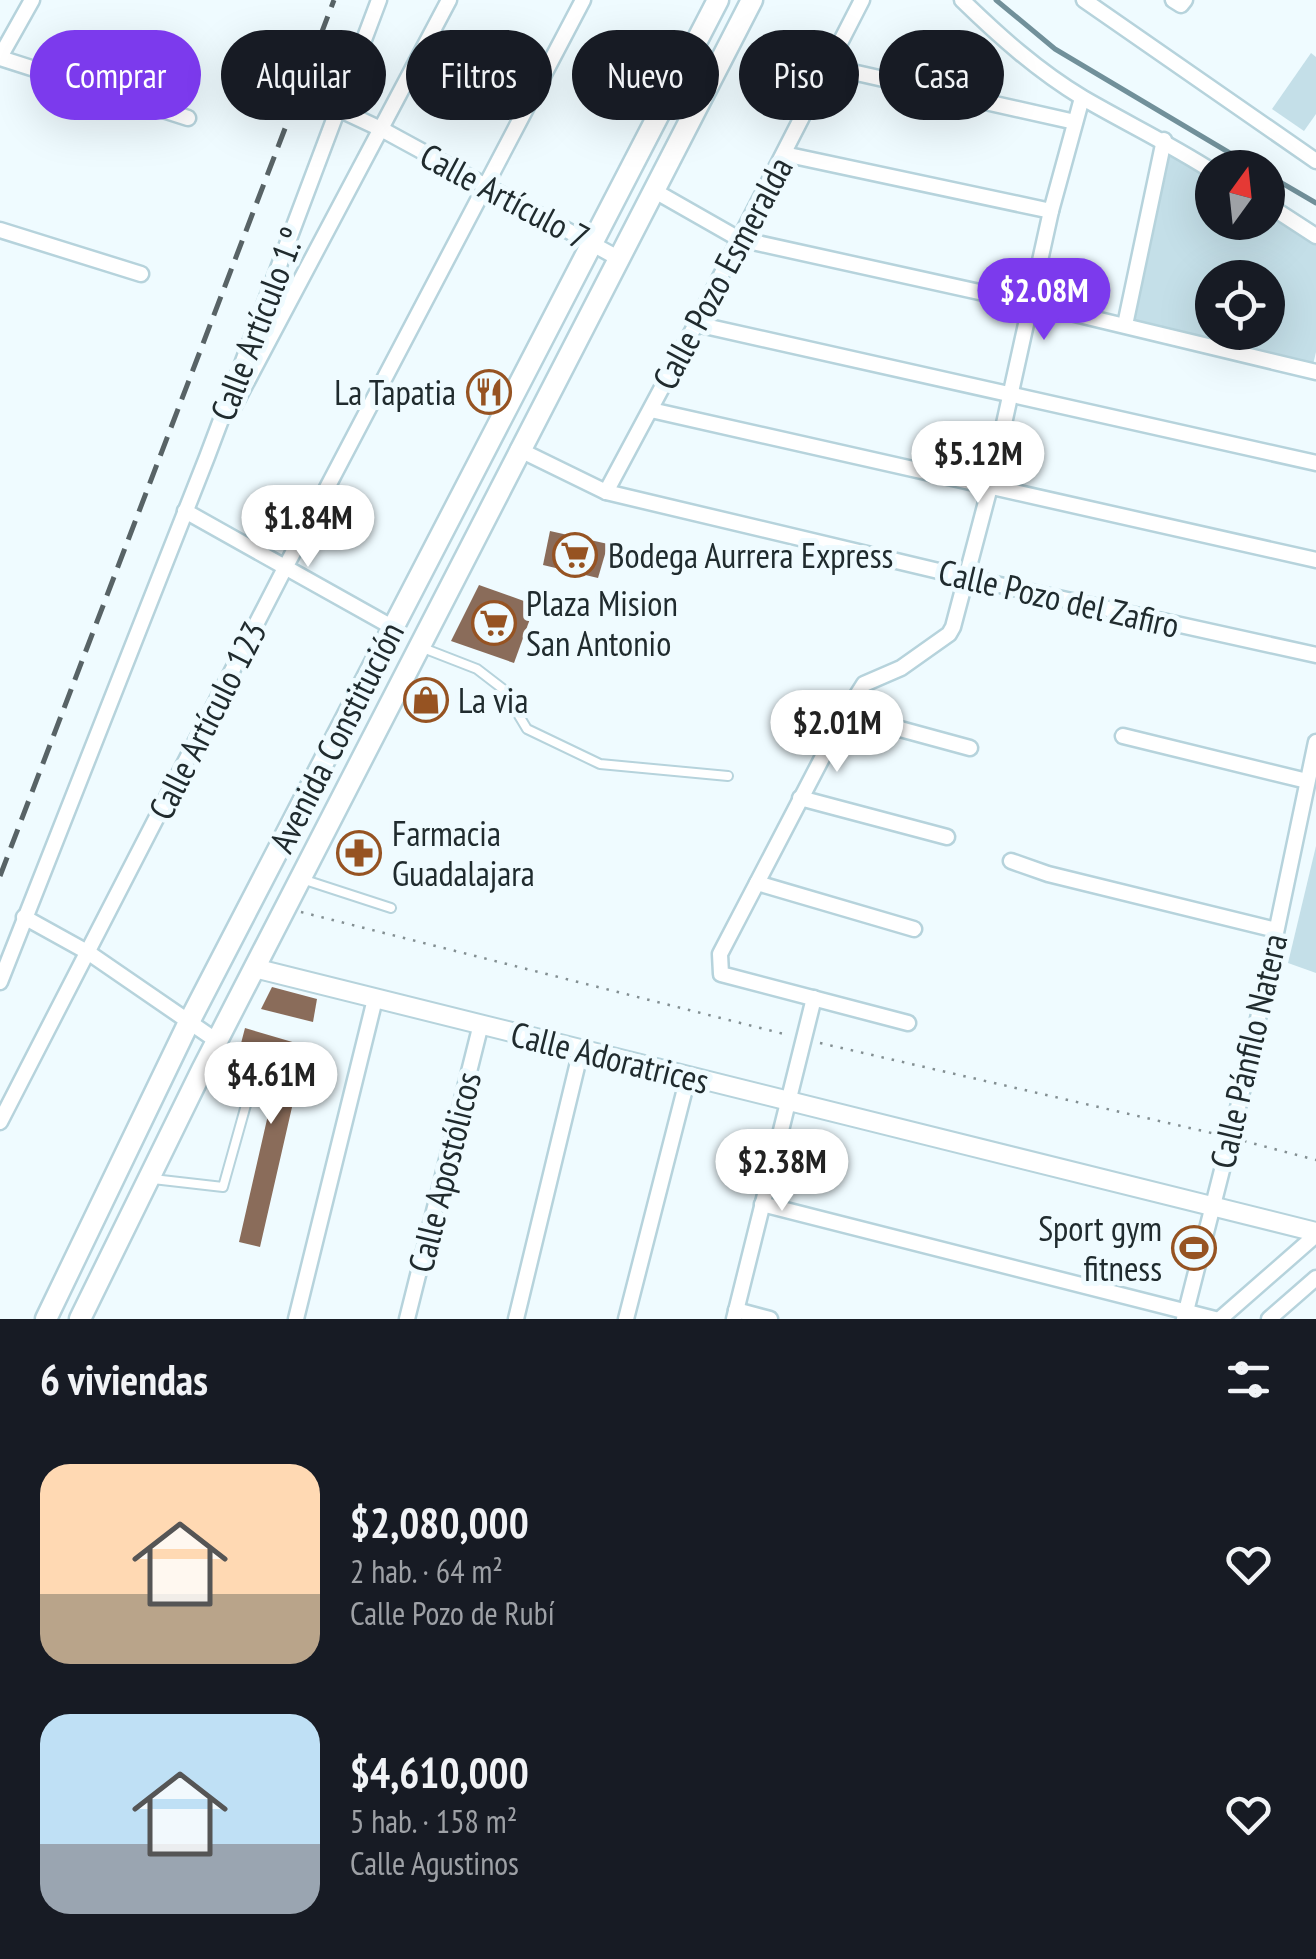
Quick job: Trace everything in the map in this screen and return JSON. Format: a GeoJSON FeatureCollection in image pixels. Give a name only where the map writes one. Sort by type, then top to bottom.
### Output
{"type":"FeatureCollection","features":[{"type":"Feature","properties":{"kind":"main road","name":"Avenida Constitución"},"geometry":{"type":"LineString","coordinates":[[46,1319],[190,1020],[718,0]]}},
{"type":"Feature","properties":{"kind":"main road","name":"Avenida Constitución"},"geometry":{"type":"LineString","coordinates":[[80,1319],[147,1178],[518,449],[752,0]]}},
{"type":"Feature","properties":{"kind":"street"},"geometry":{"type":"LineString","coordinates":[[30,68],[0,58],[32,0]]}},
{"type":"Feature","properties":{"kind":"street","name":"Calle Artículo 1.º"},"geometry":{"type":"LineString","coordinates":[[367,30],[378,0]]}},
{"type":"Feature","properties":{"kind":"street"},"geometry":{"type":"LineString","coordinates":[[206,457],[383,130],[448,0]]}},
{"type":"Feature","properties":{"kind":"street","name":"Calle Artículo 123"},"geometry":{"type":"LineString","coordinates":[[0,1122],[583,0]]}},
{"type":"Feature","properties":{"kind":"street","name":"Calle Pozo Esmeralda"},"geometry":{"type":"LineString","coordinates":[[848,30],[862,0]]}},
{"type":"Feature","properties":{"kind":"street"},"geometry":{"type":"LineString","coordinates":[[962,0],[1014,47],[1082,98],[1195,160]]}},
{"type":"Feature","properties":{"kind":"street"},"geometry":{"type":"LineString","coordinates":[[1084,0],[1316,161]]}},
{"type":"Feature","properties":{"kind":"street"},"geometry":{"type":"LineString","coordinates":[[1173,0],[1181,6],[1185,0]]}},
{"type":"Feature","properties":{"kind":"street"},"geometry":{"type":"LineString","coordinates":[[859,74],[1075,122]]}},
{"type":"Feature","properties":{"kind":"street"},"geometry":{"type":"LineString","coordinates":[[908,1023],[721,974],[720,954],[864,684],[901,668],[949,634],[959,612],[1050,211],[1082,98]]}},
{"type":"Feature","properties":{"kind":"street","name":"Calle Artículo 1.º"},"geometry":{"type":"LineString","coordinates":[[0,982],[334,120]]}},
{"type":"Feature","properties":{"kind":"street","name":"Calle Artículo 7"},"geometry":{"type":"LineString","coordinates":[[362,120],[618,258]]}},
{"type":"Feature","properties":{"kind":"street","name":"Calle Pozo Esmeralda"},"geometry":{"type":"LineString","coordinates":[[606,492],[802,120]]}},
{"type":"Feature","properties":{"kind":"street"},"geometry":{"type":"LineString","coordinates":[[1125,325],[1164,140]]}},
{"type":"Feature","properties":{"kind":"street"},"geometry":{"type":"LineString","coordinates":[[784,154],[1050,211]]}},
{"type":"Feature","properties":{"kind":"street"},"geometry":{"type":"LineString","coordinates":[[653,190],[739,239],[1316,372]]}},
{"type":"Feature","properties":{"kind":"street"},"geometry":{"type":"LineString","coordinates":[[1285,217],[1316,236]]}},
{"type":"Feature","properties":{"kind":"street"},"geometry":{"type":"LineString","coordinates":[[0,230],[141,274]]}},
{"type":"Feature","properties":{"kind":"street"},"geometry":{"type":"LineString","coordinates":[[696,324],[1316,463]]}},
{"type":"Feature","properties":{"kind":"street"},"geometry":{"type":"LineString","coordinates":[[650,410],[1316,560]]}},
{"type":"Feature","properties":{"kind":"street","name":"Calle Pozo del Zafiro"},"geometry":{"type":"LineString","coordinates":[[518,449],[606,492],[1316,656]]}},
{"type":"Feature","properties":{"kind":"street"},"geometry":{"type":"LineString","coordinates":[[185,511],[392,627]]}},
{"type":"Feature","properties":{"kind":"street"},"geometry":{"type":"LineString","coordinates":[[845,714],[970,748]]}},
{"type":"Feature","properties":{"kind":"street"},"geometry":{"type":"LineString","coordinates":[[1123,736],[1308,781]]}},
{"type":"Feature","properties":{"kind":"street","name":"Calle Pánfilo Natera"},"geometry":{"type":"LineString","coordinates":[[1185,1315],[1246,1076],[1316,742]]}},
{"type":"Feature","properties":{"kind":"street"},"geometry":{"type":"LineString","coordinates":[[800,798],[947,837]]}},
{"type":"Feature","properties":{"kind":"street"},"geometry":{"type":"LineString","coordinates":[[1011,861],[1048,874],[1276,930]]}},
{"type":"Feature","properties":{"kind":"street"},"geometry":{"type":"LineString","coordinates":[[756,883],[914,929]]}},
{"type":"Feature","properties":{"kind":"street"},"geometry":{"type":"LineString","coordinates":[[24,918],[89,954],[217,1041]]}},
{"type":"Feature","properties":{"kind":"street","name":"Calle Adoratrices"},"geometry":{"type":"LineString","coordinates":[[254,968],[1316,1233]]}},
{"type":"Feature","properties":{"kind":"street"},"geometry":{"type":"LineString","coordinates":[[770,1319],[735,1315],[814,998]]}},
{"type":"Feature","properties":{"kind":"street"},"geometry":{"type":"LineString","coordinates":[[296,1319],[375,999]]}},
{"type":"Feature","properties":{"kind":"street","name":"Calle Apostólicos"},"geometry":{"type":"LineString","coordinates":[[407,1319],[481,1024]]}},
{"type":"Feature","properties":{"kind":"street"},"geometry":{"type":"LineString","coordinates":[[516,1319],[581,1050]]}},
{"type":"Feature","properties":{"kind":"street"},"geometry":{"type":"LineString","coordinates":[[626,1319],[688,1076]]}},
{"type":"Feature","properties":{"kind":"street"},"geometry":{"type":"LineString","coordinates":[[762,1204],[1185,1315],[1218,1319],[1316,1233]]}},
{"type":"Feature","properties":{"kind":"street"},"geometry":{"type":"LineString","coordinates":[[1269,1319],[1316,1278]]}},
{"type":"Feature","properties":{"kind":"lane"},"geometry":{"type":"LineString","coordinates":[[418,646],[477,669],[503,690],[527,729],[600,764],[728,776]]}},
{"type":"Feature","properties":{"kind":"lane"},"geometry":{"type":"LineString","coordinates":[[300,879],[391,908]]}},
{"type":"Feature","properties":{"kind":"lane"},"geometry":{"type":"LineString","coordinates":[[147,1178],[223,1186],[251,1087],[202,1070]]}},
{"type":"Feature","properties":{"kind":"shaded area"},"geometry":{"type":"Polygon","coordinates":[[[1311,53],[1316,57],[1316,114],[1304,131],[1272,109],[1311,53]]]}},
{"type":"Feature","properties":{"kind":"shaded area"},"geometry":{"type":"Polygon","coordinates":[[[1165,142],[1195,161],[1195,240],[1285,240],[1285,218],[1316,238],[1316,352],[1312,369],[1233,350],[1285,350],[1285,260],[1195,260],[1195,341],[1126,324],[1165,142]]]}},
{"type":"Feature","properties":{"kind":"shaded area"},"geometry":{"type":"Polygon","coordinates":[[[1316,846],[1316,973],[1288,963],[1316,846]]]}},
{"type":"Feature","properties":{"kind":"building","name":"Bodega Aurrera Express"},"geometry":{"type":"Polygon","coordinates":[[[550,531],[608,544],[598,578],[543,565],[550,531]]]}},
{"type":"Feature","properties":{"kind":"building","name":"Plaza Mision San Antonio"},"geometry":{"type":"Polygon","coordinates":[[[479,585],[535,605],[514,663],[451,641],[479,585]]]}},
{"type":"Feature","properties":{"kind":"building"},"geometry":{"type":"Polygon","coordinates":[[[272,987],[317,999],[313,1022],[261,1009],[272,987]]]}},
{"type":"Feature","properties":{"kind":"building"},"geometry":{"type":"Polygon","coordinates":[[[245,1028],[306,1046],[260,1247],[239,1242],[281,1058],[239,1051],[245,1028]]]}},
{"type":"Feature","properties":{"kind":"waterway"},"geometry":{"type":"LineString","coordinates":[[996,0],[1055,49],[1225,150]]}},
{"type":"Feature","properties":{"kind":"waterway"},"geometry":{"type":"LineString","coordinates":[[1285,185],[1316,203]]}},
{"type":"Feature","properties":{"kind":"railway"},"geometry":{"type":"LineString","coordinates":[[0,876],[334,0]]}},
{"type":"Feature","properties":{"kind":"place","name":"La Tapatia"},"geometry":{"type":"Point","coordinates":[489,392]}},
{"type":"Feature","properties":{"kind":"place","name":"Bodega Aurrera Express"},"geometry":{"type":"Point","coordinates":[575,555]}},
{"type":"Feature","properties":{"kind":"place","name":"Plaza Mision San Antonio"},"geometry":{"type":"Point","coordinates":[494,623]}},
{"type":"Feature","properties":{"kind":"place","name":"La via"},"geometry":{"type":"Point","coordinates":[426,700]}},
{"type":"Feature","properties":{"kind":"place","name":"Farmacia Guadalajara"},"geometry":{"type":"Point","coordinates":[359,853]}},
{"type":"Feature","properties":{"kind":"place","name":"Sport gym fitness"},"geometry":{"type":"Point","coordinates":[1194,1248]}}]}
